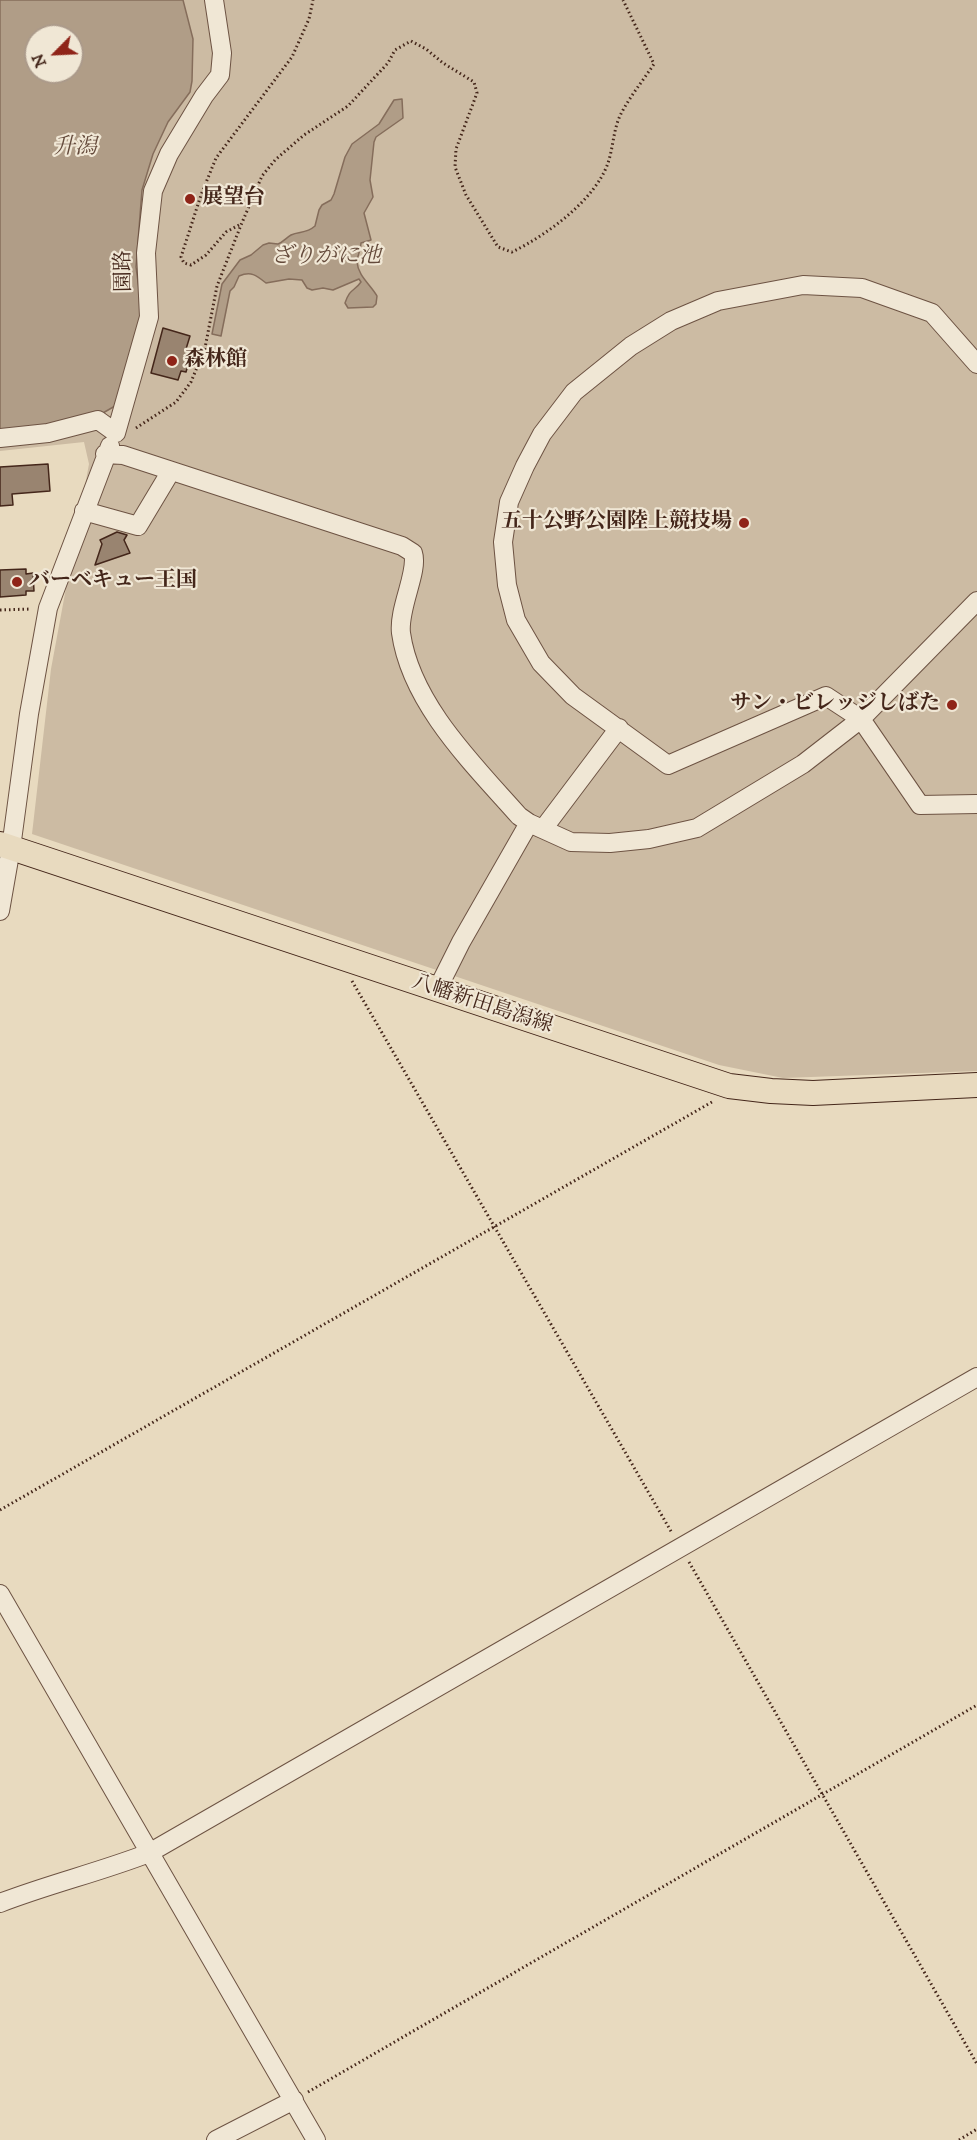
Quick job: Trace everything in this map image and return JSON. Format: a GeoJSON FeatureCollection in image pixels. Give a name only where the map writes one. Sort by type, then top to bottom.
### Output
{"type":"FeatureCollection","features":[{"type":"Feature","properties":{"kind":"main road","name":"八幡新田島潟線"},"geometry":{"type":"LineString","coordinates":[[6,846],[729,1086],[813,1093],[977,1085]]}},
{"type":"Feature","properties":{"kind":"street","name":"園路"},"geometry":{"type":"LineString","coordinates":[[0,911],[6,846],[48,608],[105,454],[116,433],[149,318],[146,253],[153,191],[169,154],[204,96],[220,75],[222,53],[214,0]]}},
{"type":"Feature","properties":{"kind":"street"},"geometry":{"type":"LineString","coordinates":[[977,364],[932,313],[862,288],[803,285],[718,301],[671,321],[631,346],[574,392],[542,434],[525,466],[509,502],[503,542],[507,585],[516,620],[541,663],[573,696],[668,765],[826,696],[861,719],[920,804],[977,804]]}},
{"type":"Feature","properties":{"kind":"street"},"geometry":{"type":"LineString","coordinates":[[0,438],[48,433],[98,420],[116,433]]}},
{"type":"Feature","properties":{"kind":"street"},"geometry":{"type":"LineString","coordinates":[[105,454],[123,455],[402,546],[413,553],[415,560],[402,607],[401,631],[405,653],[417,682],[443,727],[519,816],[571,842],[610,843],[649,839],[697,828],[803,764],[861,719],[977,601]]}},
{"type":"Feature","properties":{"kind":"street"},"geometry":{"type":"LineString","coordinates":[[84,511],[138,526],[171,471]]}},
{"type":"Feature","properties":{"kind":"street"},"geometry":{"type":"LineString","coordinates":[[437,990],[461,942],[536,826],[619,728]]}},
{"type":"Feature","properties":{"kind":"street"},"geometry":{"type":"LineString","coordinates":[[0,1903],[31,1891],[108,1869],[150,1853],[977,1377]]}},
{"type":"Feature","properties":{"kind":"street"},"geometry":{"type":"LineString","coordinates":[[0,1594],[316,2140]]}},
{"type":"Feature","properties":{"kind":"street"},"geometry":{"type":"LineString","coordinates":[[216,2140],[294,2100]]}},
{"type":"Feature","properties":{"kind":"path"},"geometry":{"type":"LineString","coordinates":[[241,225],[226,232],[206,255],[191,265],[184,263],[181,257],[201,195],[216,158],[292,57],[309,19],[314,0]]}},
{"type":"Feature","properties":{"kind":"path"},"geometry":{"type":"LineString","coordinates":[[116,433],[140,427],[176,402],[192,382],[205,348],[217,286],[262,177],[275,160],[304,135],[348,106],[388,63],[395,50],[411,41],[474,82],[477,93],[456,149],[455,167],[466,195],[498,247],[512,252],[560,221],[583,201],[601,178],[622,110],[654,64],[623,0]]}},
{"type":"Feature","properties":{"kind":"path"},"geometry":{"type":"LineString","coordinates":[[0,610],[48,608]]}},
{"type":"Feature","properties":{"kind":"path"},"geometry":{"type":"LineString","coordinates":[[350,961],[352,981],[977,2064]]}},
{"type":"Feature","properties":{"kind":"path"},"geometry":{"type":"LineString","coordinates":[[0,1510],[714,1101],[729,1086]]}},
{"type":"Feature","properties":{"kind":"path"},"geometry":{"type":"LineString","coordinates":[[294,2100],[977,1706]]}},
{"type":"Feature","properties":{"kind":"path"},"geometry":{"type":"LineString","coordinates":[[959,2140],[977,2129]]}},
{"type":"Feature","properties":{"kind":"shaded area"},"geometry":{"type":"Polygon","coordinates":[[[0,0],[977,0],[977,1071],[783,1078],[719,1065],[32,834],[51,669],[89,464],[84,442],[0,451],[0,0]]]}},
{"type":"Feature","properties":{"kind":"water","name":"升潟"},"geometry":{"type":"Polygon","coordinates":[[[0,0],[183,0],[193,39],[190,92],[168,122],[153,154],[142,190],[136,267],[142,311],[115,406],[96,417],[0,438],[0,0]]]}},
{"type":"Feature","properties":{"kind":"water","name":"ざりがに池"},"geometry":{"type":"Polygon","coordinates":[[[402,99],[403,118],[376,137],[374,142],[370,180],[373,197],[364,213],[371,240],[361,243],[357,260],[362,276],[377,296],[376,304],[373,307],[348,308],[345,303],[350,292],[361,282],[359,279],[333,290],[323,288],[312,290],[307,288],[302,280],[289,279],[266,283],[256,276],[247,274],[239,276],[230,291],[221,336],[212,334],[222,284],[240,260],[251,255],[263,245],[278,244],[291,235],[315,226],[319,210],[322,205],[331,200],[334,194],[345,157],[352,144],[379,124],[394,100],[402,99]]]}},
{"type":"Feature","properties":{"kind":"building","name":"森林館"},"geometry":{"type":"Polygon","coordinates":[[[163,328],[190,336],[186,349],[192,351],[186,372],[181,371],[178,380],[151,373],[163,328]]]}},
{"type":"Feature","properties":{"kind":"building"},"geometry":{"type":"Polygon","coordinates":[[[48,464],[50,491],[12,494],[13,505],[0,506],[0,467],[48,464]]]}},
{"type":"Feature","properties":{"kind":"building"},"geometry":{"type":"Polygon","coordinates":[[[117,532],[127,535],[124,540],[130,553],[95,565],[102,544],[100,540],[117,532]]]}},
{"type":"Feature","properties":{"kind":"building","name":"バーベキュー王国"},"geometry":{"type":"Polygon","coordinates":[[[26,569],[26,574],[33,573],[34,591],[26,591],[26,595],[0,597],[0,570],[26,569]]]}},
{"type":"Feature","properties":{"kind":"place","name":"展望台"},"geometry":{"type":"Point","coordinates":[190,199]}},
{"type":"Feature","properties":{"kind":"place","name":"森林館"},"geometry":{"type":"Point","coordinates":[172,361]}},
{"type":"Feature","properties":{"kind":"place","name":"五十公野公園陸上競技場"},"geometry":{"type":"Point","coordinates":[744,523]}},
{"type":"Feature","properties":{"kind":"place","name":"バーベキュー王国"},"geometry":{"type":"Point","coordinates":[17,582]}},
{"type":"Feature","properties":{"kind":"place","name":"サン・ビレッジしばた"},"geometry":{"type":"Point","coordinates":[952,705]}}]}
